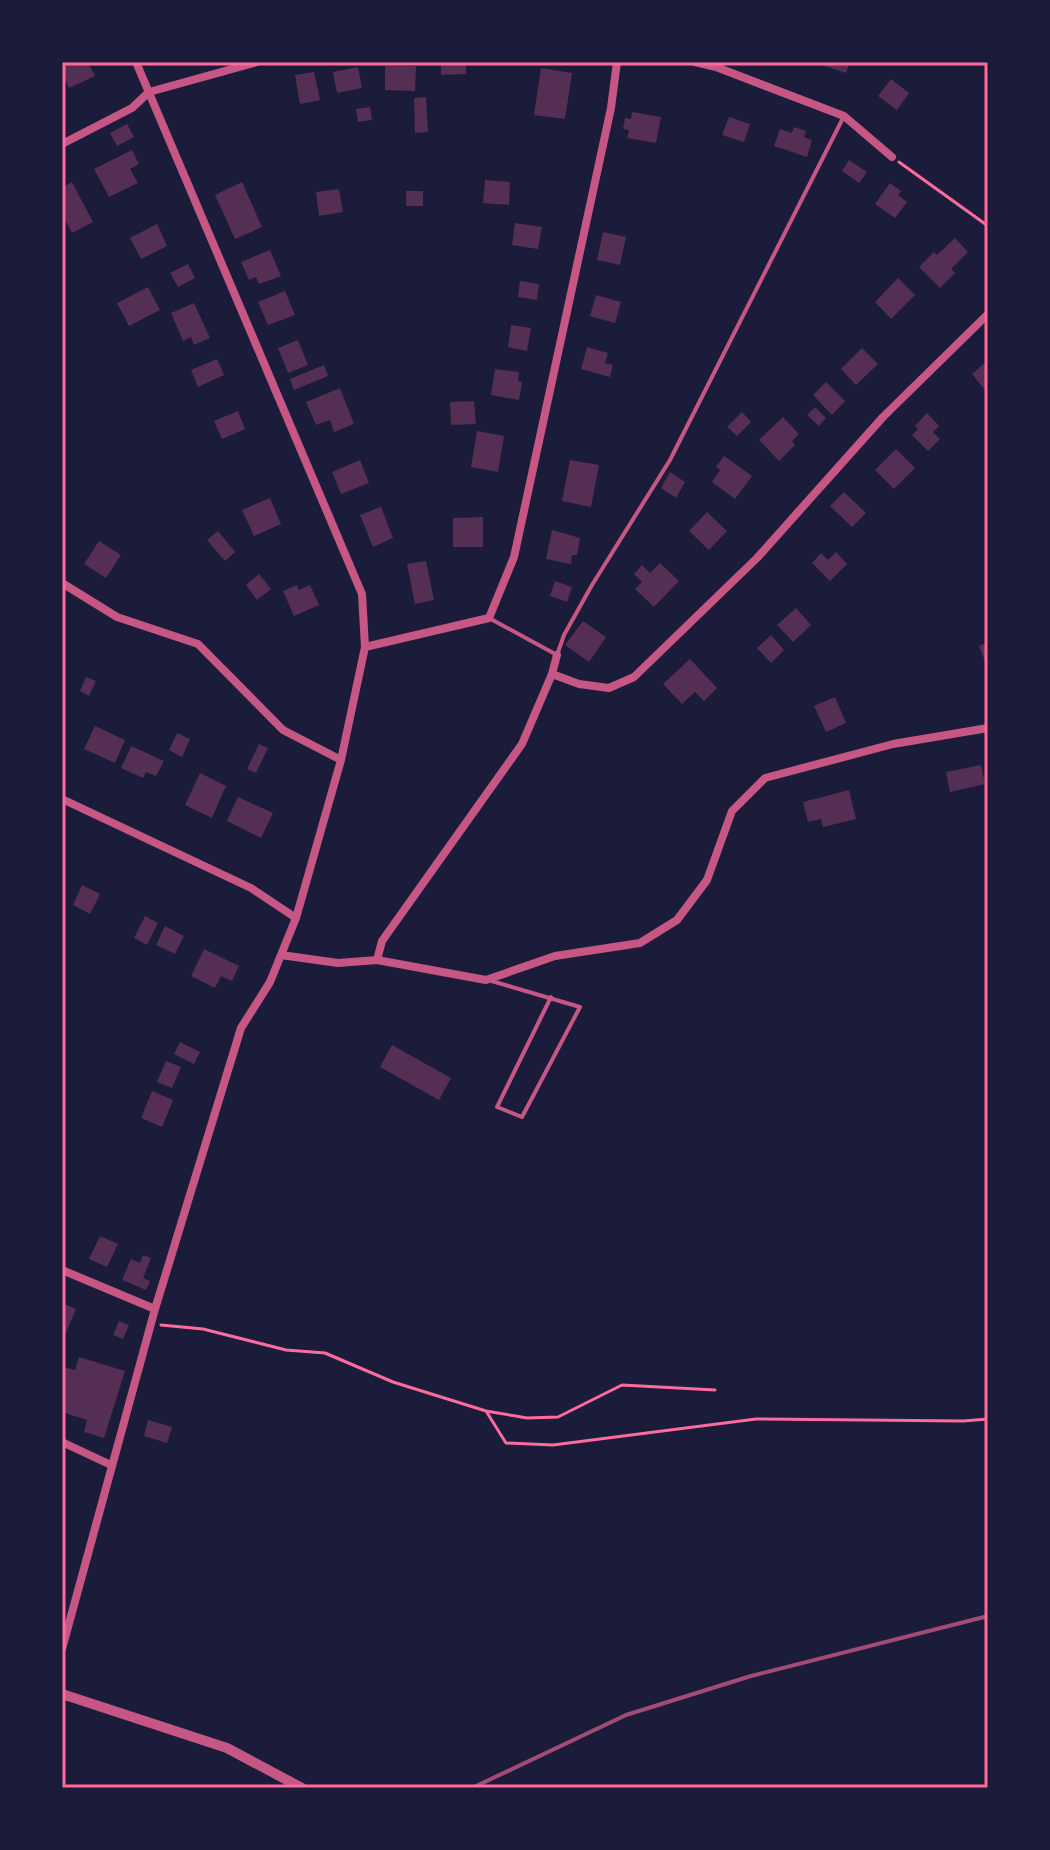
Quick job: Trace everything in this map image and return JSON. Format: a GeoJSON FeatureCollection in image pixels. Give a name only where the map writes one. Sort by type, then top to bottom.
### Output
{"type":"FeatureCollection","features":[{"type":"Feature","properties":{"kind":"street"},"geometry":{"type":"LineString","coordinates":[[62,1649],[155,1309],[241,1028],[270,982],[296,918],[341,760],[365,647],[362,594],[136,62]]}},
{"type":"Feature","properties":{"kind":"street"},"geometry":{"type":"LineString","coordinates":[[62,144],[132,108],[149,92],[257,62]]}},
{"type":"Feature","properties":{"kind":"street"},"geometry":{"type":"LineString","coordinates":[[365,647],[489,618],[514,557],[611,108],[617,62]]}},
{"type":"Feature","properties":{"kind":"street"},"geometry":{"type":"LineString","coordinates":[[695,62],[716,67],[844,116],[892,157]]}},
{"type":"Feature","properties":{"kind":"street"},"geometry":{"type":"LineString","coordinates":[[552,674],[579,684],[609,688],[634,677],[757,558],[883,417],[988,314]]}},
{"type":"Feature","properties":{"kind":"street"},"geometry":{"type":"LineString","coordinates":[[62,583],[117,617],[198,644],[283,730],[341,760]]}},
{"type":"Feature","properties":{"kind":"street"},"geometry":{"type":"LineString","coordinates":[[377,960],[382,941],[522,744],[557,655]]}},
{"type":"Feature","properties":{"kind":"street"},"geometry":{"type":"LineString","coordinates":[[281,955],[338,963],[377,960],[486,980],[555,956],[640,943],[677,920],[707,880],[732,811],[765,778],[893,744],[988,728]]}},
{"type":"Feature","properties":{"kind":"street"},"geometry":{"type":"LineString","coordinates":[[62,799],[251,888],[296,918]]}},
{"type":"Feature","properties":{"kind":"street"},"geometry":{"type":"LineString","coordinates":[[62,1270],[155,1309]]}},
{"type":"Feature","properties":{"kind":"street"},"geometry":{"type":"LineString","coordinates":[[62,1442],[111,1465]]}},
{"type":"Feature","properties":{"kind":"street"},"geometry":{"type":"LineString","coordinates":[[62,1694],[227,1748],[302,1788]]}},
{"type":"Feature","properties":{"kind":"lane"},"geometry":{"type":"LineString","coordinates":[[489,618],[557,655],[564,635],[592,585],[670,460],[844,116]]}},
{"type":"Feature","properties":{"kind":"lane"},"geometry":{"type":"LineString","coordinates":[[486,980],[551,997],[580,1007],[522,1117],[497,1107],[551,997]]}},
{"type":"Feature","properties":{"kind":"path"},"geometry":{"type":"LineString","coordinates":[[892,157],[988,226]]}},
{"type":"Feature","properties":{"kind":"path"},"geometry":{"type":"LineString","coordinates":[[151,1324],[203,1329],[286,1350],[325,1353],[393,1382],[486,1411],[527,1418],[558,1417],[622,1385],[715,1390]]}},
{"type":"Feature","properties":{"kind":"path"},"geometry":{"type":"LineString","coordinates":[[486,1411],[506,1443],[553,1445],[756,1419],[988,1419]]}},
{"type":"Feature","properties":{"kind":"building"},"geometry":{"type":"Polygon","coordinates":[[[62,62],[88,62],[95,76],[69,88],[62,73],[62,62]]]}},
{"type":"Feature","properties":{"kind":"building"},"geometry":{"type":"Polygon","coordinates":[[[441,62],[466,62],[466,74],[441,75],[441,62]]]}},
{"type":"Feature","properties":{"kind":"building"},"geometry":{"type":"Polygon","coordinates":[[[823,62],[850,62],[846,73],[822,65],[823,62]]]}},
{"type":"Feature","properties":{"kind":"building"},"geometry":{"type":"Polygon","coordinates":[[[385,66],[416,66],[415,91],[385,90],[385,66]]]}},
{"type":"Feature","properties":{"kind":"building"},"geometry":{"type":"Polygon","coordinates":[[[358,67],[362,88],[337,93],[333,72],[358,67]]]}},
{"type":"Feature","properties":{"kind":"building"},"geometry":{"type":"Polygon","coordinates":[[[541,68],[572,73],[565,119],[534,115],[541,68]]]}},
{"type":"Feature","properties":{"kind":"building"},"geometry":{"type":"Polygon","coordinates":[[[314,72],[320,100],[300,104],[295,75],[314,72]]]}},
{"type":"Feature","properties":{"kind":"building"},"geometry":{"type":"Polygon","coordinates":[[[891,79],[909,93],[897,110],[878,96],[891,79]]]}},
{"type":"Feature","properties":{"kind":"building"},"geometry":{"type":"Polygon","coordinates":[[[426,97],[428,132],[415,133],[414,98],[426,97]]]}},
{"type":"Feature","properties":{"kind":"building"},"geometry":{"type":"Polygon","coordinates":[[[370,107],[372,120],[358,122],[356,109],[370,107]]]}},
{"type":"Feature","properties":{"kind":"building"},"geometry":{"type":"Polygon","coordinates":[[[632,112],[661,117],[656,143],[627,138],[629,130],[623,129],[625,118],[631,119],[632,112]]]}},
{"type":"Feature","properties":{"kind":"building"},"geometry":{"type":"Polygon","coordinates":[[[729,117],[750,124],[744,142],[722,135],[729,117]]]}},
{"type":"Feature","properties":{"kind":"building"},"geometry":{"type":"Polygon","coordinates":[[[127,124],[134,137],[117,146],[110,133],[127,124]]]}},
{"type":"Feature","properties":{"kind":"building"},"geometry":{"type":"Polygon","coordinates":[[[794,127],[806,131],[804,137],[812,140],[807,157],[774,146],[780,129],[792,133],[794,127]]]}},
{"type":"Feature","properties":{"kind":"building"},"geometry":{"type":"Polygon","coordinates":[[[132,150],[139,164],[130,169],[138,183],[109,197],[94,169],[132,150]]]}},
{"type":"Feature","properties":{"kind":"building"},"geometry":{"type":"Polygon","coordinates":[[[849,160],[867,172],[859,183],[842,171],[849,160]]]}},
{"type":"Feature","properties":{"kind":"building"},"geometry":{"type":"Polygon","coordinates":[[[485,180],[510,182],[509,205],[483,203],[485,180]]]}},
{"type":"Feature","properties":{"kind":"building"},"geometry":{"type":"Polygon","coordinates":[[[72,182],[93,222],[72,233],[62,214],[62,188],[72,182]]]}},
{"type":"Feature","properties":{"kind":"building"},"geometry":{"type":"Polygon","coordinates":[[[242,182],[262,227],[235,239],[215,195],[242,182]]]}},
{"type":"Feature","properties":{"kind":"building"},"geometry":{"type":"Polygon","coordinates":[[[890,183],[901,191],[898,195],[907,202],[895,218],[875,204],[890,183]]]}},
{"type":"Feature","properties":{"kind":"building"},"geometry":{"type":"Polygon","coordinates":[[[339,189],[343,212],[319,216],[316,192],[339,189]]]}},
{"type":"Feature","properties":{"kind":"building"},"geometry":{"type":"Polygon","coordinates":[[[406,191],[423,191],[423,206],[406,206],[406,191]]]}},
{"type":"Feature","properties":{"kind":"building"},"geometry":{"type":"Polygon","coordinates":[[[515,223],[542,227],[538,249],[512,245],[515,223]]]}},
{"type":"Feature","properties":{"kind":"building"},"geometry":{"type":"Polygon","coordinates":[[[157,224],[167,246],[141,259],[130,238],[157,224]]]}},
{"type":"Feature","properties":{"kind":"building"},"geometry":{"type":"Polygon","coordinates":[[[603,232],[626,237],[620,265],[597,260],[603,232]]]}},
{"type":"Feature","properties":{"kind":"building"},"geometry":{"type":"Polygon","coordinates":[[[955,238],[968,252],[951,269],[955,273],[940,288],[919,267],[955,238]]]}},
{"type":"Feature","properties":{"kind":"building"},"geometry":{"type":"Polygon","coordinates":[[[270,250],[281,276],[259,284],[256,277],[249,280],[241,262],[270,250]]]}},
{"type":"Feature","properties":{"kind":"building"},"geometry":{"type":"Polygon","coordinates":[[[188,264],[195,278],[178,287],[170,273],[188,264]]]}},
{"type":"Feature","properties":{"kind":"building"},"geometry":{"type":"Polygon","coordinates":[[[898,278],[915,295],[891,319],[875,302],[898,278]]]}},
{"type":"Feature","properties":{"kind":"building"},"geometry":{"type":"Polygon","coordinates":[[[520,281],[539,284],[537,300],[518,297],[520,281]]]}},
{"type":"Feature","properties":{"kind":"building"},"geometry":{"type":"Polygon","coordinates":[[[148,287],[160,310],[129,326],[117,303],[148,287]]]}},
{"type":"Feature","properties":{"kind":"building"},"geometry":{"type":"Polygon","coordinates":[[[285,291],[295,315],[268,325],[258,302],[285,291]]]}},
{"type":"Feature","properties":{"kind":"building"},"geometry":{"type":"Polygon","coordinates":[[[596,295],[621,302],[615,323],[590,316],[596,295]]]}},
{"type":"Feature","properties":{"kind":"building"},"geometry":{"type":"Polygon","coordinates":[[[194,303],[210,338],[194,345],[191,337],[183,341],[171,313],[194,303]]]}},
{"type":"Feature","properties":{"kind":"building"},"geometry":{"type":"Polygon","coordinates":[[[511,325],[531,328],[527,351],[508,347],[511,325]]]}},
{"type":"Feature","properties":{"kind":"building"},"geometry":{"type":"Polygon","coordinates":[[[298,340],[308,365],[288,373],[278,348],[298,340]]]}},
{"type":"Feature","properties":{"kind":"building"},"geometry":{"type":"Polygon","coordinates":[[[587,347],[608,353],[605,363],[613,365],[610,377],[581,369],[587,347]]]}},
{"type":"Feature","properties":{"kind":"building"},"geometry":{"type":"Polygon","coordinates":[[[862,348],[878,364],[856,385],[841,369],[862,348]]]}},
{"type":"Feature","properties":{"kind":"building"},"geometry":{"type":"Polygon","coordinates":[[[217,359],[224,375],[198,387],[191,370],[217,359]]]}},
{"type":"Feature","properties":{"kind":"building"},"geometry":{"type":"Polygon","coordinates":[[[988,360],[988,394],[972,374],[988,360]]]}},
{"type":"Feature","properties":{"kind":"building"},"geometry":{"type":"Polygon","coordinates":[[[324,365],[328,376],[294,390],[290,379],[324,365]]]}},
{"type":"Feature","properties":{"kind":"building"},"geometry":{"type":"Polygon","coordinates":[[[495,369],[519,372],[518,381],[522,382],[519,400],[491,395],[495,369]]]}},
{"type":"Feature","properties":{"kind":"building"},"geometry":{"type":"Polygon","coordinates":[[[826,382],[845,401],[832,415],[813,395],[826,382]]]}},
{"type":"Feature","properties":{"kind":"building"},"geometry":{"type":"Polygon","coordinates":[[[340,388],[354,424],[334,432],[330,420],[316,425],[306,402],[340,388]]]}},
{"type":"Feature","properties":{"kind":"building"},"geometry":{"type":"Polygon","coordinates":[[[474,401],[476,424],[451,425],[450,402],[474,401]]]}},
{"type":"Feature","properties":{"kind":"building"},"geometry":{"type":"Polygon","coordinates":[[[815,407],[826,418],[819,426],[807,415],[815,407]]]}},
{"type":"Feature","properties":{"kind":"building"},"geometry":{"type":"Polygon","coordinates":[[[238,411],[245,429],[222,439],[214,421],[238,411]]]}},
{"type":"Feature","properties":{"kind":"building"},"geometry":{"type":"Polygon","coordinates":[[[742,412],[751,422],[737,436],[727,427],[742,412]]]}},
{"type":"Feature","properties":{"kind":"building"},"geometry":{"type":"Polygon","coordinates":[[[927,413],[939,426],[933,432],[940,439],[928,451],[912,435],[918,429],[915,426],[927,413]]]}},
{"type":"Feature","properties":{"kind":"building"},"geometry":{"type":"Polygon","coordinates":[[[783,417],[799,434],[792,441],[795,445],[779,461],[759,440],[783,417]]]}},
{"type":"Feature","properties":{"kind":"building"},"geometry":{"type":"Polygon","coordinates":[[[477,431],[504,436],[498,472],[471,467],[477,431]]]}},
{"type":"Feature","properties":{"kind":"building"},"geometry":{"type":"Polygon","coordinates":[[[896,449],[915,468],[894,489],[875,470],[896,449]]]}},
{"type":"Feature","properties":{"kind":"building"},"geometry":{"type":"Polygon","coordinates":[[[724,456],[752,476],[735,499],[712,482],[720,470],[716,467],[724,456]]]}},
{"type":"Feature","properties":{"kind":"building"},"geometry":{"type":"Polygon","coordinates":[[[360,460],[369,483],[341,494],[332,472],[360,460]]]}},
{"type":"Feature","properties":{"kind":"building"},"geometry":{"type":"Polygon","coordinates":[[[570,460],[599,465],[591,507],[562,501],[570,460]]]}},
{"type":"Feature","properties":{"kind":"building"},"geometry":{"type":"Polygon","coordinates":[[[670,472],[685,482],[676,498],[661,488],[670,472]]]}},
{"type":"Feature","properties":{"kind":"building"},"geometry":{"type":"Polygon","coordinates":[[[844,492],[866,513],[852,527],[830,506],[844,492]]]}},
{"type":"Feature","properties":{"kind":"building"},"geometry":{"type":"Polygon","coordinates":[[[270,498],[281,524],[254,536],[242,510],[270,498]]]}},
{"type":"Feature","properties":{"kind":"building"},"geometry":{"type":"Polygon","coordinates":[[[381,507],[393,538],[373,547],[360,515],[381,507]]]}},
{"type":"Feature","properties":{"kind":"building"},"geometry":{"type":"Polygon","coordinates":[[[707,512],[727,531],[709,550],[689,531],[707,512]]]}},
{"type":"Feature","properties":{"kind":"building"},"geometry":{"type":"Polygon","coordinates":[[[483,517],[483,547],[453,547],[453,518],[483,517]]]}},
{"type":"Feature","properties":{"kind":"building"},"geometry":{"type":"Polygon","coordinates":[[[552,530],[580,538],[577,555],[572,555],[571,564],[546,559],[552,530]]]}},
{"type":"Feature","properties":{"kind":"building"},"geometry":{"type":"Polygon","coordinates":[[[218,531],[235,552],[225,561],[207,540],[218,531]]]}},
{"type":"Feature","properties":{"kind":"building"},"geometry":{"type":"Polygon","coordinates":[[[99,541],[121,555],[106,578],[84,564],[99,541]]]}},
{"type":"Feature","properties":{"kind":"building"},"geometry":{"type":"Polygon","coordinates":[[[836,552],[847,564],[830,581],[812,563],[821,553],[828,560],[836,552]]]}},
{"type":"Feature","properties":{"kind":"building"},"geometry":{"type":"Polygon","coordinates":[[[426,561],[434,600],[415,604],[407,564],[426,561]]]}},
{"type":"Feature","properties":{"kind":"building"},"geometry":{"type":"Polygon","coordinates":[[[660,563],[679,581],[654,607],[635,589],[642,582],[634,574],[642,565],[650,573],[660,563]]]}},
{"type":"Feature","properties":{"kind":"building"},"geometry":{"type":"Polygon","coordinates":[[[259,574],[271,589],[257,600],[246,585],[259,574]]]}},
{"type":"Feature","properties":{"kind":"building"},"geometry":{"type":"Polygon","coordinates":[[[555,581],[572,587],[567,602],[550,596],[555,581]]]}},
{"type":"Feature","properties":{"kind":"building"},"geometry":{"type":"Polygon","coordinates":[[[297,585],[299,590],[310,585],[319,605],[294,616],[283,591],[297,585]]]}},
{"type":"Feature","properties":{"kind":"building"},"geometry":{"type":"Polygon","coordinates":[[[796,608],[811,625],[793,642],[777,625],[796,608]]]}},
{"type":"Feature","properties":{"kind":"building"},"geometry":{"type":"Polygon","coordinates":[[[583,621],[606,637],[589,662],[565,645],[583,621]]]}},
{"type":"Feature","properties":{"kind":"building"},"geometry":{"type":"Polygon","coordinates":[[[771,635],[784,650],[771,663],[757,648],[771,635]]]}},
{"type":"Feature","properties":{"kind":"building"},"geometry":{"type":"Polygon","coordinates":[[[988,642],[988,669],[979,646],[988,642]]]}},
{"type":"Feature","properties":{"kind":"building"},"geometry":{"type":"Polygon","coordinates":[[[690,659],[717,688],[704,701],[695,692],[682,704],[663,684],[690,659]]]}},
{"type":"Feature","properties":{"kind":"building"},"geometry":{"type":"Polygon","coordinates":[[[86,677],[96,681],[89,696],[80,691],[86,677]]]}},
{"type":"Feature","properties":{"kind":"building"},"geometry":{"type":"Polygon","coordinates":[[[835,697],[846,723],[826,732],[814,706],[835,697]]]}},
{"type":"Feature","properties":{"kind":"building"},"geometry":{"type":"Polygon","coordinates":[[[95,726],[125,740],[115,763],[84,749],[95,726]]]}},
{"type":"Feature","properties":{"kind":"building"},"geometry":{"type":"Polygon","coordinates":[[[177,733],[190,739],[182,757],[169,750],[177,733]]]}},
{"type":"Feature","properties":{"kind":"building"},"geometry":{"type":"Polygon","coordinates":[[[259,744],[268,748],[256,773],[247,769],[259,744]]]}},
{"type":"Feature","properties":{"kind":"building"},"geometry":{"type":"Polygon","coordinates":[[[131,746],[164,761],[156,776],[146,772],[143,778],[121,768],[131,746]]]}},
{"type":"Feature","properties":{"kind":"building"},"geometry":{"type":"Polygon","coordinates":[[[981,765],[985,784],[950,792],[946,772],[981,765]]]}},
{"type":"Feature","properties":{"kind":"building"},"geometry":{"type":"Polygon","coordinates":[[[200,773],[226,786],[212,818],[185,805],[200,773]]]}},
{"type":"Feature","properties":{"kind":"building"},"geometry":{"type":"Polygon","coordinates":[[[849,790],[856,819],[823,827],[821,819],[808,822],[803,802],[849,790]]]}},
{"type":"Feature","properties":{"kind":"building"},"geometry":{"type":"Polygon","coordinates":[[[238,797],[273,813],[261,838],[227,821],[238,797]]]}},
{"type":"Feature","properties":{"kind":"building"},"geometry":{"type":"Polygon","coordinates":[[[82,885],[100,894],[90,914],[73,905],[82,885]]]}},
{"type":"Feature","properties":{"kind":"building"},"geometry":{"type":"Polygon","coordinates":[[[145,916],[158,923],[147,945],[134,938],[145,916]]]}},
{"type":"Feature","properties":{"kind":"building"},"geometry":{"type":"Polygon","coordinates":[[[165,926],[184,936],[175,954],[156,945],[165,926]]]}},
{"type":"Feature","properties":{"kind":"building"},"geometry":{"type":"Polygon","coordinates":[[[204,949],[239,966],[232,981],[221,976],[215,988],[191,976],[204,949]]]}},
{"type":"Feature","properties":{"kind":"building"},"geometry":{"type":"Polygon","coordinates":[[[180,1042],[200,1052],[194,1064],[174,1054],[180,1042]]]}},
{"type":"Feature","properties":{"kind":"building"},"geometry":{"type":"Polygon","coordinates":[[[392,1045],[451,1078],[439,1100],[380,1067],[392,1045]]]}},
{"type":"Feature","properties":{"kind":"building"},"geometry":{"type":"Polygon","coordinates":[[[166,1061],[181,1067],[172,1088],[157,1082],[166,1061]]]}},
{"type":"Feature","properties":{"kind":"building"},"geometry":{"type":"Polygon","coordinates":[[[152,1091],[173,1100],[162,1127],[141,1118],[152,1091]]]}},
{"type":"Feature","properties":{"kind":"building"},"geometry":{"type":"Polygon","coordinates":[[[100,1236],[118,1244],[107,1267],[89,1259],[100,1236]]]}},
{"type":"Feature","properties":{"kind":"building"},"geometry":{"type":"Polygon","coordinates":[[[143,1255],[151,1258],[143,1278],[150,1281],[146,1290],[122,1280],[131,1259],[140,1263],[143,1255]]]}},
{"type":"Feature","properties":{"kind":"building"},"geometry":{"type":"Polygon","coordinates":[[[62,1303],[76,1309],[62,1342],[62,1303]]]}},
{"type":"Feature","properties":{"kind":"building"},"geometry":{"type":"Polygon","coordinates":[[[119,1321],[129,1325],[123,1339],[113,1335],[119,1321]]]}},
{"type":"Feature","properties":{"kind":"building"},"geometry":{"type":"Polygon","coordinates":[[[79,1357],[125,1371],[104,1438],[84,1432],[87,1420],[62,1412],[63,1367],[75,1370],[79,1357]]]}},
{"type":"Feature","properties":{"kind":"building"},"geometry":{"type":"Polygon","coordinates":[[[148,1420],[172,1427],[167,1443],[144,1436],[148,1420]]]}},
{"type":"Feature","properties":{"kind":"railway"},"geometry":{"type":"LineString","coordinates":[[472,1788],[626,1715],[751,1676],[988,1616]]}}]}
